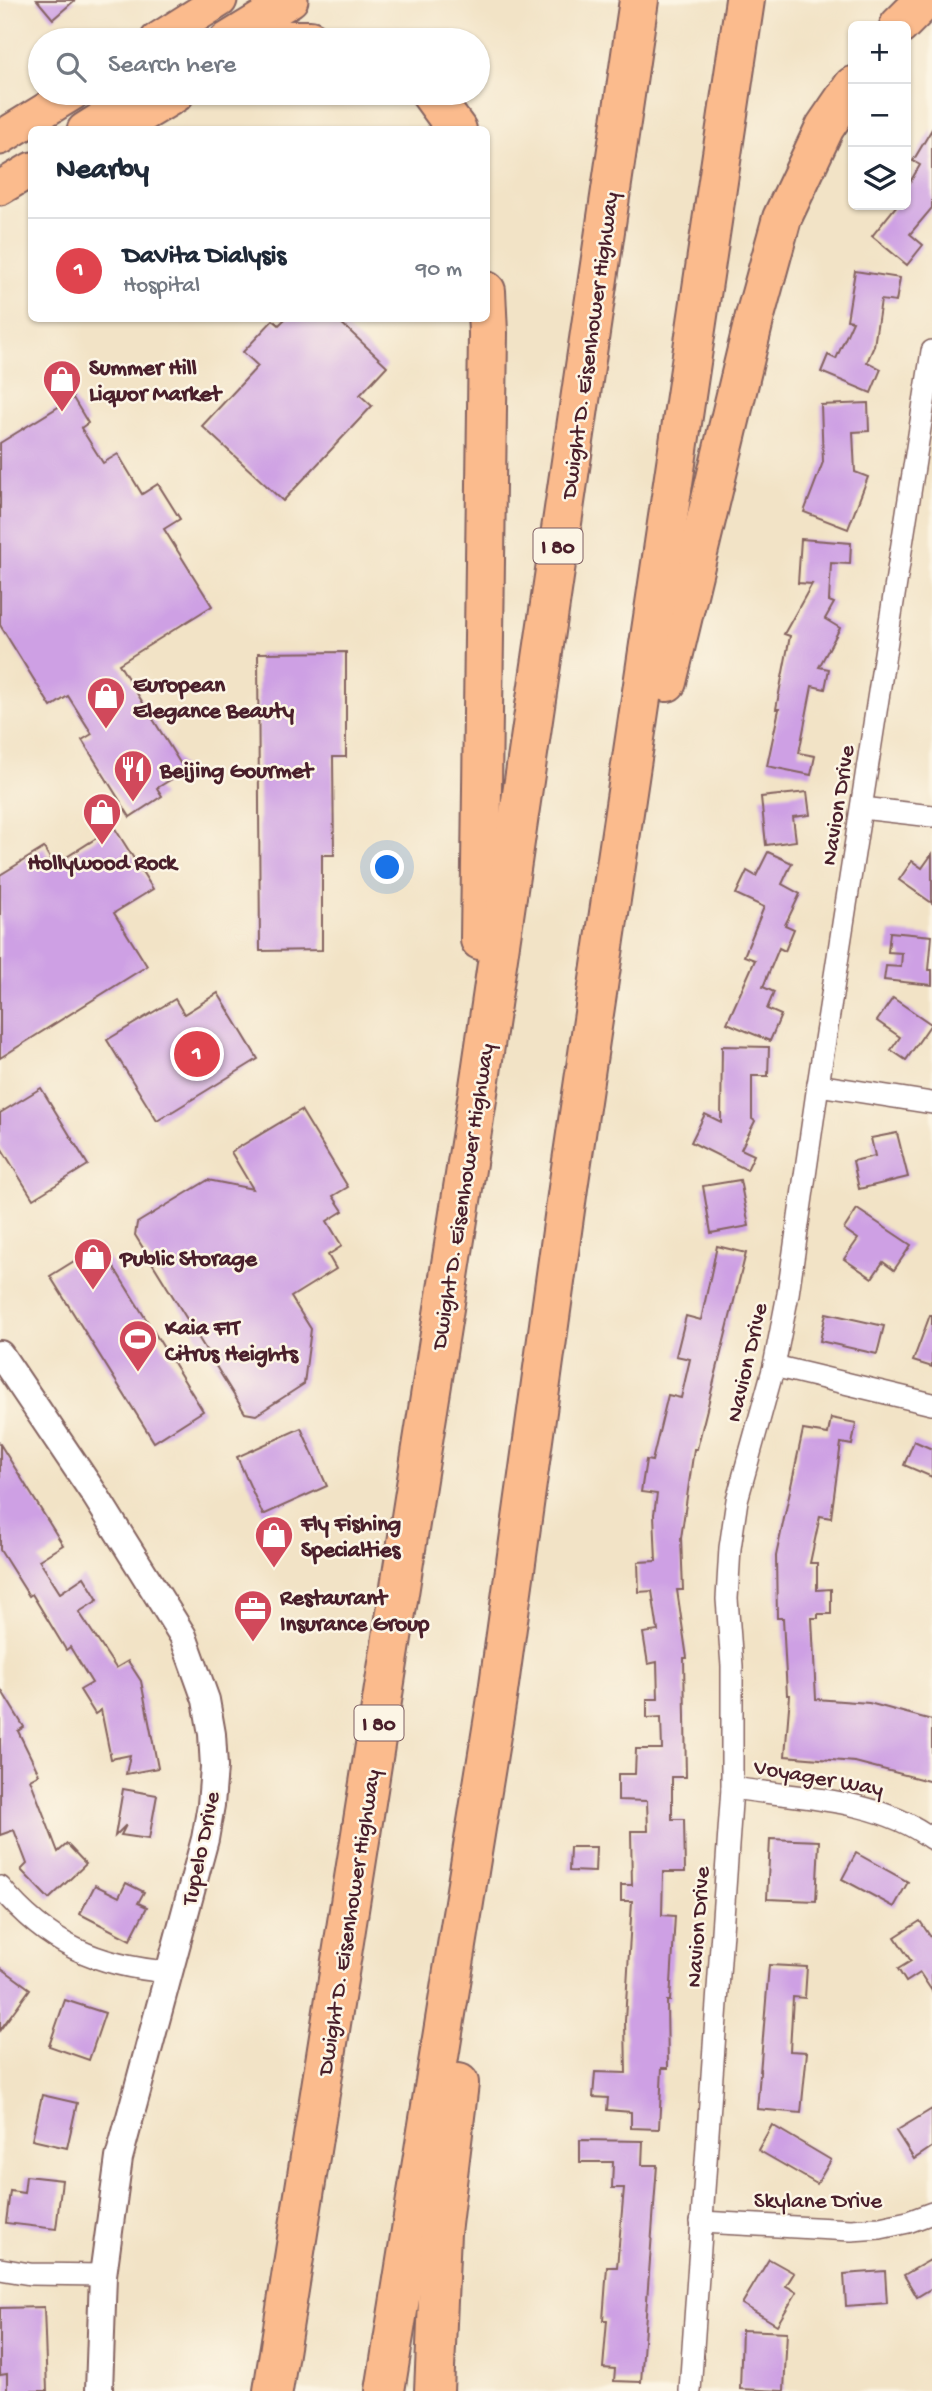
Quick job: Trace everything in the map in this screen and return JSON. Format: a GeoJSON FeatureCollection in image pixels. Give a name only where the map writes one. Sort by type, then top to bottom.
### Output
{"type":"FeatureCollection","features":[{"type":"Feature","properties":{"kind":"highway"},"geometry":{"type":"LineString","coordinates":[[578,411],[615,0]]}},
{"type":"Feature","properties":{"kind":"highway","name":"Dwight D. Eisenhower Highway"},"geometry":{"type":"LineString","coordinates":[[274,2391],[478,1093],[639,0]]}},
{"type":"Feature","properties":{"kind":"highway"},"geometry":{"type":"LineString","coordinates":[[385,2391],[498,1692],[568,1188],[746,0]]}},
{"type":"Feature","properties":{"kind":"highway"},"geometry":{"type":"LineString","coordinates":[[904,21],[925,0]]}},
{"type":"Feature","properties":{"kind":"highway"},"geometry":{"type":"LineString","coordinates":[[601,971],[695,560],[782,218],[825,127],[848,93]]}},
{"type":"Feature","properties":{"kind":"highway"},"geometry":{"type":"LineString","coordinates":[[120,126],[155,105]]}},
{"type":"Feature","properties":{"kind":"highway"},"geometry":{"type":"LineString","coordinates":[[439,105],[454,126]]}},
{"type":"Feature","properties":{"kind":"highway"},"geometry":{"type":"LineString","coordinates":[[478,1093],[487,322]]}},
{"type":"Feature","properties":{"kind":"highway"},"geometry":{"type":"LineString","coordinates":[[434,2391],[441,2233],[463,2051],[498,1692]]}},
{"type":"Feature","properties":{"kind":"main road"},"geometry":{"type":"LineString","coordinates":[[179,28],[220,0]]}},
{"type":"Feature","properties":{"kind":"main road"},"geometry":{"type":"LineString","coordinates":[[245,28],[290,0]]}},
{"type":"Feature","properties":{"kind":"main road"},"geometry":{"type":"LineString","coordinates":[[0,138],[54,105]]}},
{"type":"Feature","properties":{"kind":"main road"},"geometry":{"type":"LineString","coordinates":[[52,126],[85,105]]}},
{"type":"Feature","properties":{"kind":"main road"},"geometry":{"type":"LineString","coordinates":[[90,126],[124,105]]}},
{"type":"Feature","properties":{"kind":"main road"},"geometry":{"type":"LineString","coordinates":[[0,159],[28,142]]}},
{"type":"Feature","properties":{"kind":"main road"},"geometry":{"type":"LineString","coordinates":[[0,188],[28,171]]}},
{"type":"Feature","properties":{"kind":"street","name":"Navion Drive"},"geometry":{"type":"LineString","coordinates":[[690,2391],[732,1788],[732,1666],[727,1599],[730,1548],[737,1500],[774,1366],[788,1294],[932,351]]}},
{"type":"Feature","properties":{"kind":"street"},"geometry":{"type":"LineString","coordinates":[[862,808],[932,816]]}},
{"type":"Feature","properties":{"kind":"street"},"geometry":{"type":"LineString","coordinates":[[818,1085],[932,1103]]}},
{"type":"Feature","properties":{"kind":"street","name":"Tupelo Drive"},"geometry":{"type":"LineString","coordinates":[[0,1354],[95,1495],[183,1636],[206,1700],[213,1745],[211,1805],[205,1839],[118,2158],[103,2275],[99,2391]]}},
{"type":"Feature","properties":{"kind":"street"},"geometry":{"type":"LineString","coordinates":[[774,1366],[932,1404]]}},
{"type":"Feature","properties":{"kind":"street","name":"Voyager Way"},"geometry":{"type":"LineString","coordinates":[[732,1788],[882,1812],[908,1822],[932,1839]]}},
{"type":"Feature","properties":{"kind":"street"},"geometry":{"type":"LineString","coordinates":[[0,1887],[27,1917],[75,1950],[130,1968],[169,1972]]}},
{"type":"Feature","properties":{"kind":"street","name":"Skylane Drive"},"geometry":{"type":"LineString","coordinates":[[701,2222],[851,2230],[880,2228],[932,2213]]}},
{"type":"Feature","properties":{"kind":"street"},"geometry":{"type":"LineString","coordinates":[[0,2269],[30,2274],[103,2275]]}},
{"type":"Feature","properties":{"kind":"building"},"geometry":{"type":"Polygon","coordinates":[[[37,0],[75,0],[53,19],[37,0]]]}},
{"type":"Feature","properties":{"kind":"building"},"geometry":{"type":"Polygon","coordinates":[[[932,129],[932,208],[910,234],[923,245],[907,265],[872,236],[893,210],[911,210],[911,180],[920,165],[913,161],[932,129]]]}},
{"type":"Feature","properties":{"kind":"building"},"geometry":{"type":"Polygon","coordinates":[[[855,271],[900,278],[896,302],[881,300],[874,346],[867,362],[881,369],[871,393],[821,372],[828,355],[836,359],[853,321],[847,320],[855,271]]]}},
{"type":"Feature","properties":{"kind":"building"},"geometry":{"type":"Polygon","coordinates":[[[271,322],[279,325],[282,322],[340,322],[387,366],[360,395],[372,406],[283,501],[202,426],[258,366],[243,352],[271,322]]]}},
{"type":"Feature","properties":{"kind":"building"},"geometry":{"type":"Polygon","coordinates":[[[73,398],[88,423],[81,428],[103,463],[118,454],[142,494],[158,484],[180,519],[164,529],[212,606],[119,664],[185,771],[157,788],[162,796],[130,817],[82,740],[92,734],[68,696],[51,707],[0,625],[0,443],[73,398]]]}},
{"type":"Feature","properties":{"kind":"building"},"geometry":{"type":"Polygon","coordinates":[[[868,403],[869,431],[853,432],[855,472],[868,477],[848,529],[804,512],[823,462],[821,405],[868,403]]]}},
{"type":"Feature","properties":{"kind":"building"},"geometry":{"type":"Polygon","coordinates":[[[801,539],[851,543],[850,564],[831,563],[829,601],[834,603],[825,619],[840,628],[819,667],[829,669],[825,689],[812,686],[799,753],[815,756],[811,775],[767,766],[790,636],[784,634],[812,584],[798,583],[801,539]]]}},
{"type":"Feature","properties":{"kind":"building"},"geometry":{"type":"Polygon","coordinates":[[[346,652],[346,757],[333,757],[334,855],[322,855],[322,950],[260,951],[258,653],[346,652]]]}},
{"type":"Feature","properties":{"kind":"building"},"geometry":{"type":"Polygon","coordinates":[[[807,792],[810,815],[793,817],[796,841],[766,845],[761,797],[807,792]]]}},
{"type":"Feature","properties":{"kind":"building"},"geometry":{"type":"Polygon","coordinates":[[[114,827],[153,889],[114,913],[147,966],[0,1058],[0,875],[44,848],[54,865],[114,827]]]}},
{"type":"Feature","properties":{"kind":"building"},"geometry":{"type":"Polygon","coordinates":[[[768,852],[792,863],[782,884],[800,894],[785,925],[794,929],[785,951],[779,948],[763,987],[774,992],[767,1009],[781,1015],[770,1041],[727,1023],[755,960],[744,956],[764,907],[736,894],[747,871],[756,876],[768,852]]]}},
{"type":"Feature","properties":{"kind":"building"},"geometry":{"type":"Polygon","coordinates":[[[932,854],[932,903],[899,880],[912,861],[922,868],[932,854]]]}},
{"type":"Feature","properties":{"kind":"building"},"geometry":{"type":"Polygon","coordinates":[[[890,932],[932,936],[929,970],[932,970],[932,985],[884,980],[886,966],[901,967],[902,953],[888,952],[890,932]]]}},
{"type":"Feature","properties":{"kind":"building"},"geometry":{"type":"Polygon","coordinates":[[[218,993],[258,1059],[157,1121],[107,1040],[175,999],[184,1014],[218,993]]]}},
{"type":"Feature","properties":{"kind":"building"},"geometry":{"type":"Polygon","coordinates":[[[893,998],[931,1024],[906,1060],[891,1050],[900,1037],[877,1021],[893,998]]]}},
{"type":"Feature","properties":{"kind":"building"},"geometry":{"type":"Polygon","coordinates":[[[722,1046],[769,1047],[768,1076],[752,1076],[752,1119],[755,1121],[741,1149],[754,1155],[747,1170],[691,1142],[705,1114],[721,1122],[722,1046]]]}},
{"type":"Feature","properties":{"kind":"building"},"geometry":{"type":"Polygon","coordinates":[[[41,1088],[88,1165],[33,1199],[0,1146],[0,1113],[41,1088]]]}},
{"type":"Feature","properties":{"kind":"building"},"geometry":{"type":"Polygon","coordinates":[[[301,1110],[348,1187],[333,1196],[343,1211],[327,1221],[342,1246],[328,1255],[336,1269],[291,1297],[311,1329],[304,1384],[256,1415],[245,1413],[135,1235],[137,1223],[208,1180],[253,1189],[231,1152],[301,1110]]]}},
{"type":"Feature","properties":{"kind":"building"},"geometry":{"type":"Polygon","coordinates":[[[897,1133],[908,1177],[859,1189],[853,1161],[875,1156],[871,1138],[897,1133]]]}},
{"type":"Feature","properties":{"kind":"building"},"geometry":{"type":"Polygon","coordinates":[[[740,1180],[749,1226],[711,1233],[703,1186],[740,1180]]]}},
{"type":"Feature","properties":{"kind":"building"},"geometry":{"type":"Polygon","coordinates":[[[857,1209],[911,1245],[894,1270],[883,1262],[872,1278],[844,1259],[858,1239],[844,1229],[857,1209]]]}},
{"type":"Feature","properties":{"kind":"building"},"geometry":{"type":"Polygon","coordinates":[[[100,1245],[203,1411],[154,1442],[50,1276],[100,1245]]]}},
{"type":"Feature","properties":{"kind":"building"},"geometry":{"type":"Polygon","coordinates":[[[717,1246],[746,1253],[697,1449],[694,1449],[681,1538],[683,1590],[677,1590],[687,1658],[684,1658],[686,1777],[672,1777],[672,1819],[684,1819],[685,1872],[663,1872],[662,1915],[675,1916],[670,2001],[667,2001],[668,2068],[662,2068],[659,2129],[631,2128],[631,2112],[607,2110],[608,2098],[593,2097],[595,2072],[626,2073],[625,2021],[632,1901],[621,1901],[621,1885],[632,1885],[631,1831],[648,1831],[647,1801],[618,1800],[618,1774],[635,1774],[636,1749],[662,1749],[661,1717],[647,1718],[647,1699],[658,1699],[657,1662],[648,1664],[643,1633],[658,1631],[652,1591],[639,1592],[638,1562],[656,1561],[654,1514],[657,1494],[641,1492],[646,1460],[652,1461],[668,1395],[681,1398],[690,1359],[676,1356],[686,1316],[701,1320],[717,1246]]]}},
{"type":"Feature","properties":{"kind":"building"},"geometry":{"type":"Polygon","coordinates":[[[826,1313],[884,1326],[877,1354],[820,1341],[826,1313]]]}},
{"type":"Feature","properties":{"kind":"building"},"geometry":{"type":"Polygon","coordinates":[[[932,1315],[932,1367],[913,1361],[932,1315]]]}},
{"type":"Feature","properties":{"kind":"building"},"geometry":{"type":"Polygon","coordinates":[[[831,1418],[856,1423],[852,1445],[841,1443],[831,1518],[820,1516],[810,1563],[817,1563],[817,1590],[831,1589],[831,1614],[818,1614],[818,1618],[812,1618],[816,1699],[869,1703],[932,1720],[932,1782],[855,1762],[785,1756],[790,1695],[787,1695],[783,1618],[777,1618],[776,1556],[803,1430],[828,1434],[831,1418]]]}},
{"type":"Feature","properties":{"kind":"building"},"geometry":{"type":"Polygon","coordinates":[[[301,1428],[327,1486],[263,1515],[237,1457],[301,1428]]]}},
{"type":"Feature","properties":{"kind":"building"},"geometry":{"type":"Polygon","coordinates":[[[914,1441],[932,1449],[932,1477],[904,1465],[914,1441]]]}},
{"type":"Feature","properties":{"kind":"building"},"geometry":{"type":"Polygon","coordinates":[[[0,1444],[63,1545],[39,1560],[60,1593],[84,1577],[98,1600],[79,1612],[116,1668],[128,1661],[141,1681],[158,1768],[126,1774],[130,1755],[111,1759],[101,1710],[95,1714],[80,1690],[92,1683],[70,1647],[66,1650],[32,1594],[29,1596],[0,1550],[0,1444]]]}},
{"type":"Feature","properties":{"kind":"building"},"geometry":{"type":"Polygon","coordinates":[[[0,1688],[24,1727],[18,1731],[39,1774],[30,1779],[58,1852],[67,1844],[86,1864],[49,1899],[21,1870],[27,1864],[14,1830],[0,1835],[0,1688]]]}},
{"type":"Feature","properties":{"kind":"building"},"geometry":{"type":"Polygon","coordinates":[[[123,1789],[157,1795],[149,1839],[121,1835],[126,1825],[115,1836],[123,1789]]]}},
{"type":"Feature","properties":{"kind":"building"},"geometry":{"type":"Polygon","coordinates":[[[770,1839],[819,1841],[816,1901],[767,1899],[770,1839]]]}},
{"type":"Feature","properties":{"kind":"building"},"geometry":{"type":"Polygon","coordinates":[[[570,1847],[596,1847],[595,1872],[569,1871],[570,1847]]]}},
{"type":"Feature","properties":{"kind":"building"},"geometry":{"type":"Polygon","coordinates":[[[856,1853],[908,1882],[894,1907],[842,1879],[856,1853]]]}},
{"type":"Feature","properties":{"kind":"building"},"geometry":{"type":"Polygon","coordinates":[[[126,1883],[144,1892],[138,1903],[147,1907],[130,1940],[80,1914],[95,1885],[119,1897],[126,1883]]]}},
{"type":"Feature","properties":{"kind":"building"},"geometry":{"type":"Polygon","coordinates":[[[920,1921],[932,1939],[932,1991],[920,1973],[906,1982],[898,1969],[911,1961],[895,1937],[920,1921]]]}},
{"type":"Feature","properties":{"kind":"building"},"geometry":{"type":"Polygon","coordinates":[[[769,1965],[807,1967],[805,1998],[793,1997],[790,2051],[807,2052],[801,2113],[757,2109],[769,1965]]]}},
{"type":"Feature","properties":{"kind":"building"},"geometry":{"type":"Polygon","coordinates":[[[0,1967],[30,1989],[0,2030],[0,1967]]]}},
{"type":"Feature","properties":{"kind":"building"},"geometry":{"type":"Polygon","coordinates":[[[65,2000],[105,2013],[89,2060],[49,2046],[65,2000]]]}},
{"type":"Feature","properties":{"kind":"building"},"geometry":{"type":"Polygon","coordinates":[[[42,2095],[77,2103],[67,2148],[32,2140],[42,2095]]]}},
{"type":"Feature","properties":{"kind":"building"},"geometry":{"type":"Polygon","coordinates":[[[932,2109],[932,2147],[914,2159],[896,2131],[932,2109]]]}},
{"type":"Feature","properties":{"kind":"building"},"geometry":{"type":"Polygon","coordinates":[[[772,2125],[831,2160],[817,2184],[758,2150],[772,2125]]]}},
{"type":"Feature","properties":{"kind":"building"},"geometry":{"type":"Polygon","coordinates":[[[580,2140],[643,2141],[642,2165],[657,2165],[641,2382],[614,2381],[615,2369],[603,2368],[607,2267],[617,2267],[624,2188],[612,2188],[613,2162],[580,2162],[580,2140]]]}},
{"type":"Feature","properties":{"kind":"building"},"geometry":{"type":"Polygon","coordinates":[[[26,2176],[62,2180],[56,2229],[6,2223],[10,2191],[24,2193],[26,2176]]]}},
{"type":"Feature","properties":{"kind":"building"},"geometry":{"type":"Polygon","coordinates":[[[769,2259],[794,2273],[786,2286],[797,2292],[777,2325],[742,2304],[769,2259]]]}},
{"type":"Feature","properties":{"kind":"building"},"geometry":{"type":"Polygon","coordinates":[[[932,2259],[932,2288],[917,2297],[904,2275],[932,2259]]]}},
{"type":"Feature","properties":{"kind":"building"},"geometry":{"type":"Polygon","coordinates":[[[885,2271],[887,2303],[846,2306],[844,2274],[885,2271]]]}},
{"type":"Feature","properties":{"kind":"building"},"geometry":{"type":"Polygon","coordinates":[[[44,2307],[47,2391],[7,2391],[7,2374],[0,2375],[0,2308],[44,2307]]]}},
{"type":"Feature","properties":{"kind":"building"},"geometry":{"type":"Polygon","coordinates":[[[742,2330],[787,2332],[784,2391],[740,2389],[742,2330]]]}},
{"type":"Feature","properties":{"kind":"place","name":"Summer Hill Liquor Market"},"geometry":{"type":"Point","coordinates":[62,413]}},
{"type":"Feature","properties":{"kind":"place","name":"European Elegance Beauty"},"geometry":{"type":"Point","coordinates":[106,730]}},
{"type":"Feature","properties":{"kind":"place","name":"Beijing Gourmet"},"geometry":{"type":"Point","coordinates":[133,803]}},
{"type":"Feature","properties":{"kind":"place","name":"Hollywood Rock"},"geometry":{"type":"Point","coordinates":[102,846]}},
{"type":"Feature","properties":{"kind":"place","name":"DaVita Dialysis"},"geometry":{"type":"Point","coordinates":[197,1054]}},
{"type":"Feature","properties":{"kind":"place","name":"Public Storage"},"geometry":{"type":"Point","coordinates":[93,1291]}},
{"type":"Feature","properties":{"kind":"place","name":"Kaia FIT Citrus Heights"},"geometry":{"type":"Point","coordinates":[138,1373]}},
{"type":"Feature","properties":{"kind":"place","name":"Fly Fishing Specialties"},"geometry":{"type":"Point","coordinates":[274,1569]}},
{"type":"Feature","properties":{"kind":"place","name":"Restaurant Insurance Group"},"geometry":{"type":"Point","coordinates":[253,1643]}}]}
